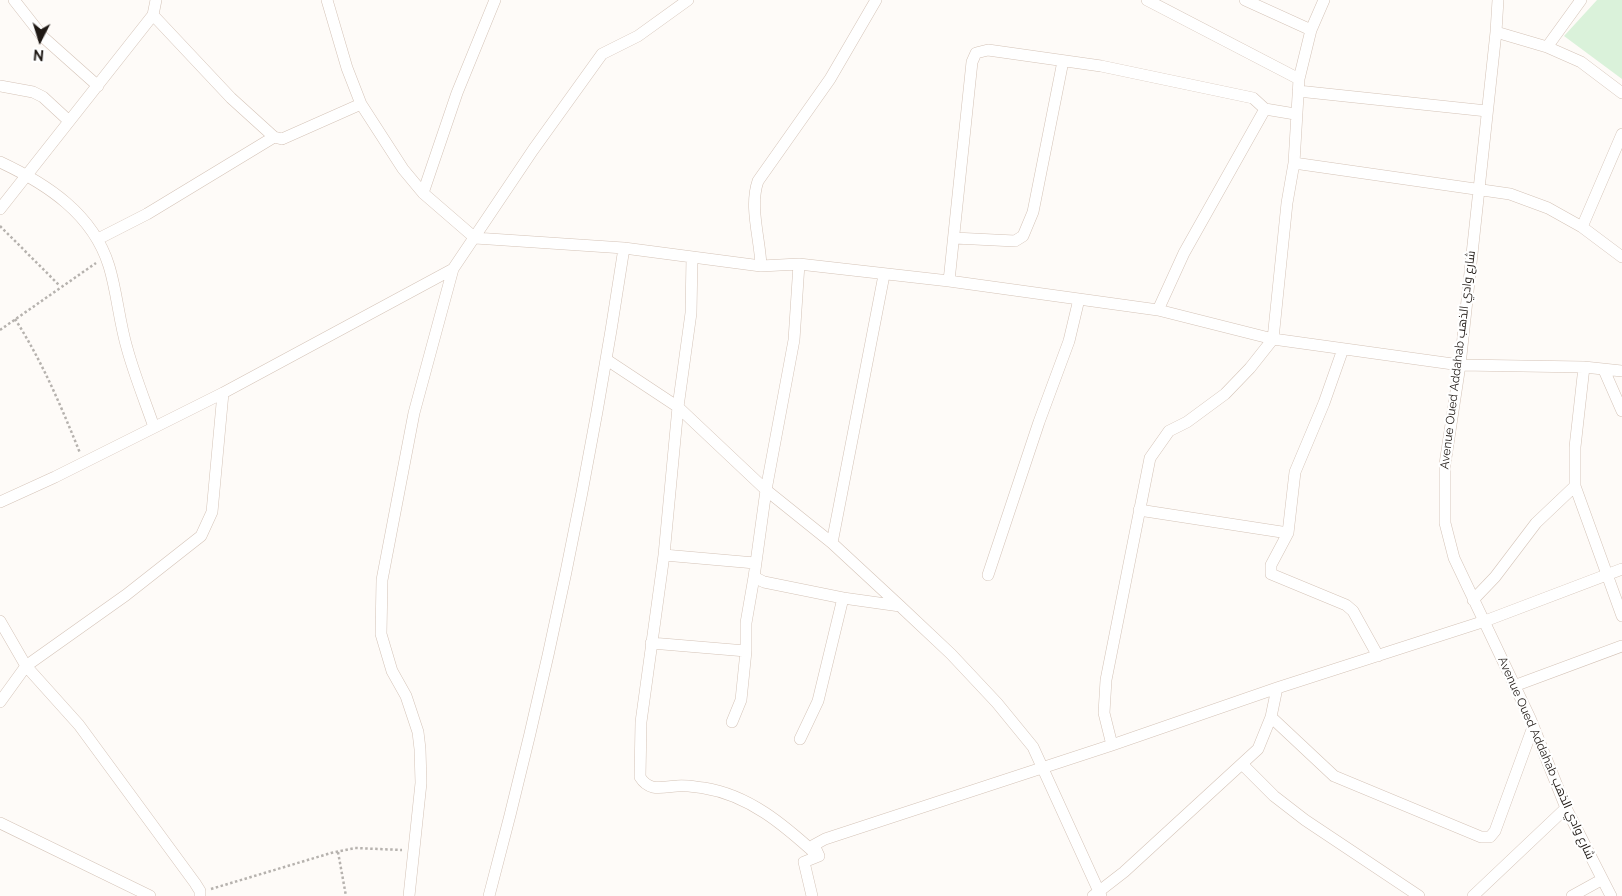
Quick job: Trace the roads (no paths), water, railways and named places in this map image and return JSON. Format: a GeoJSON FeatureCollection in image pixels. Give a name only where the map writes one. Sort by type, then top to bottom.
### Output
{"type":"FeatureCollection","features":[{"type":"Feature","properties":{"kind":"street"},"geometry":{"type":"LineString","coordinates":[[14,0],[43,38],[98,86]]}},
{"type":"Feature","properties":{"kind":"street"},"geometry":{"type":"LineString","coordinates":[[0,209],[153,15],[156,0]]}},
{"type":"Feature","properties":{"kind":"street"},"geometry":{"type":"LineString","coordinates":[[327,0],[347,68],[361,104],[422,194],[475,238],[624,248],[761,266],[799,264],[949,281],[1158,310],[1273,339],[1460,364],[1584,367],[1622,370]]}},
{"type":"Feature","properties":{"kind":"street"},"geometry":{"type":"LineString","coordinates":[[422,194],[457,93],[495,0]]}},
{"type":"Feature","properties":{"kind":"street"},"geometry":{"type":"LineString","coordinates":[[409,896],[421,783],[418,732],[406,696],[392,671],[381,634],[382,580],[414,413],[453,269],[550,126],[602,54],[638,36],[688,0]]}},
{"type":"Feature","properties":{"kind":"street"},"geometry":{"type":"LineString","coordinates":[[761,266],[754,204],[754,191],[758,180],[830,80],[876,0]]}},
{"type":"Feature","properties":{"kind":"street"},"geometry":{"type":"LineString","coordinates":[[1146,0],[1299,79]]}},
{"type":"Feature","properties":{"kind":"street"},"geometry":{"type":"LineString","coordinates":[[1245,0],[1311,30]]}},
{"type":"Feature","properties":{"kind":"street"},"geometry":{"type":"LineString","coordinates":[[1112,745],[1104,713],[1104,699],[1150,458],[1169,431],[1186,422],[1225,394],[1250,368],[1273,339],[1287,202],[1294,163],[1295,114],[1299,79],[1311,30],[1324,0]]}},
{"type":"Feature","properties":{"kind":"street","name":"Avenue Oued Addahab شارع وادي الذهب"},"geometry":{"type":"LineString","coordinates":[[1498,0],[1460,364],[1445,464],[1445,523],[1454,558],[1533,727],[1566,808],[1601,880],[1611,896]]}},
{"type":"Feature","properties":{"kind":"street"},"geometry":{"type":"LineString","coordinates":[[1547,47],[1581,0]]}},
{"type":"Feature","properties":{"kind":"street"},"geometry":{"type":"LineString","coordinates":[[153,15],[231,98],[274,138],[282,139],[361,104]]}},
{"type":"Feature","properties":{"kind":"street"},"geometry":{"type":"LineString","coordinates":[[1496,32],[1547,47],[1581,62],[1622,92]]}},
{"type":"Feature","properties":{"kind":"street"},"geometry":{"type":"LineString","coordinates":[[949,281],[974,56],[988,50],[1101,66],[1253,98],[1265,109],[1295,114]]}},
{"type":"Feature","properties":{"kind":"street"},"geometry":{"type":"LineString","coordinates":[[954,238],[1015,241],[1023,236],[1033,212],[1063,61]]}},
{"type":"Feature","properties":{"kind":"street"},"geometry":{"type":"LineString","coordinates":[[0,86],[33,92],[43,97],[69,121]]}},
{"type":"Feature","properties":{"kind":"street"},"geometry":{"type":"LineString","coordinates":[[1298,91],[1487,111]]}},
{"type":"Feature","properties":{"kind":"street"},"geometry":{"type":"LineString","coordinates":[[1158,310],[1188,245],[1265,109]]}},
{"type":"Feature","properties":{"kind":"street"},"geometry":{"type":"LineString","coordinates":[[1582,227],[1622,134]]}},
{"type":"Feature","properties":{"kind":"street"},"geometry":{"type":"LineString","coordinates":[[98,239],[147,214],[274,138]]}},
{"type":"Feature","properties":{"kind":"street"},"geometry":{"type":"LineString","coordinates":[[0,162],[27,175],[72,206],[98,239],[105,257],[127,348],[154,427]]}},
{"type":"Feature","properties":{"kind":"street"},"geometry":{"type":"LineString","coordinates":[[1294,163],[1510,194],[1548,208],[1582,227],[1622,257]]}},
{"type":"Feature","properties":{"kind":"street"},"geometry":{"type":"LineString","coordinates":[[489,896],[524,767],[554,633],[607,360],[624,248]]}},
{"type":"Feature","properties":{"kind":"street"},"geometry":{"type":"LineString","coordinates":[[692,257],[691,313],[678,407],[664,555],[641,722],[640,777],[643,782],[657,788],[678,786],[728,793],[761,810],[791,831],[818,856]]}},
{"type":"Feature","properties":{"kind":"street"},"geometry":{"type":"LineString","coordinates":[[732,722],[741,700],[746,651],[746,623],[766,490],[794,340],[799,264]]}},
{"type":"Feature","properties":{"kind":"street"},"geometry":{"type":"LineString","coordinates":[[0,502],[55,477],[223,393],[453,269]]}},
{"type":"Feature","properties":{"kind":"street"},"geometry":{"type":"LineString","coordinates":[[832,543],[884,275]]}},
{"type":"Feature","properties":{"kind":"street"},"geometry":{"type":"LineString","coordinates":[[988,575],[1039,422],[1069,342],[1079,299]]}},
{"type":"Feature","properties":{"kind":"street"},"geometry":{"type":"LineString","coordinates":[[1343,349],[1295,472],[1288,533],[1271,565],[1270,574],[1346,605],[1353,611],[1378,656]]}},
{"type":"Feature","properties":{"kind":"street"},"geometry":{"type":"LineString","coordinates":[[607,360],[678,407],[766,490],[832,543],[900,606],[951,654],[997,704],[1033,746],[1098,895],[1243,765],[1258,749],[1271,717],[1277,688]]}},
{"type":"Feature","properties":{"kind":"street"},"geometry":{"type":"LineString","coordinates":[[1584,367],[1575,447],[1575,486],[1622,616]]}},
{"type":"Feature","properties":{"kind":"street"},"geometry":{"type":"LineString","coordinates":[[1604,370],[1622,411]]}},
{"type":"Feature","properties":{"kind":"street"},"geometry":{"type":"LineString","coordinates":[[0,702],[26,666],[126,595],[201,536],[212,512],[223,393]]}},
{"type":"Feature","properties":{"kind":"street"},"geometry":{"type":"LineString","coordinates":[[1473,600],[1495,577],[1536,523],[1575,486]]}},
{"type":"Feature","properties":{"kind":"street"},"geometry":{"type":"LineString","coordinates":[[1139,510],[1288,533]]}},
{"type":"Feature","properties":{"kind":"street"},"geometry":{"type":"LineString","coordinates":[[664,555],[755,563]]}},
{"type":"Feature","properties":{"kind":"street"},"geometry":{"type":"LineString","coordinates":[[818,856],[814,845],[825,839],[1484,621],[1622,569]]}},
{"type":"Feature","properties":{"kind":"street"},"geometry":{"type":"LineString","coordinates":[[754,578],[764,582],[843,598],[900,606]]}},
{"type":"Feature","properties":{"kind":"street"},"geometry":{"type":"LineString","coordinates":[[800,740],[818,701],[843,598]]}},
{"type":"Feature","properties":{"kind":"street"},"geometry":{"type":"LineString","coordinates":[[0,621],[26,666],[79,725],[160,833],[200,894]]}},
{"type":"Feature","properties":{"kind":"street"},"geometry":{"type":"LineString","coordinates":[[651,644],[746,651]]}},
{"type":"Feature","properties":{"kind":"street"},"geometry":{"type":"LineString","coordinates":[[1514,686],[1622,646]]}},
{"type":"Feature","properties":{"kind":"street"},"geometry":{"type":"LineString","coordinates":[[1271,717],[1334,776],[1481,837],[1490,837],[1495,832],[1533,727]]}},
{"type":"Feature","properties":{"kind":"street"},"geometry":{"type":"LineString","coordinates":[[1243,765],[1274,796],[1305,820],[1419,896]]}},
{"type":"Feature","properties":{"kind":"street"},"geometry":{"type":"LineString","coordinates":[[1473,896],[1566,808]]}},
{"type":"Feature","properties":{"kind":"street"},"geometry":{"type":"LineString","coordinates":[[0,823],[150,896]]}},
{"type":"Feature","properties":{"kind":"street"},"geometry":{"type":"LineString","coordinates":[[812,896],[804,862],[818,856]]}},
{"type":"Feature","properties":{"kind":"street"},"geometry":{"type":"LineString","coordinates":[[1572,896],[1601,880]]}}]}
